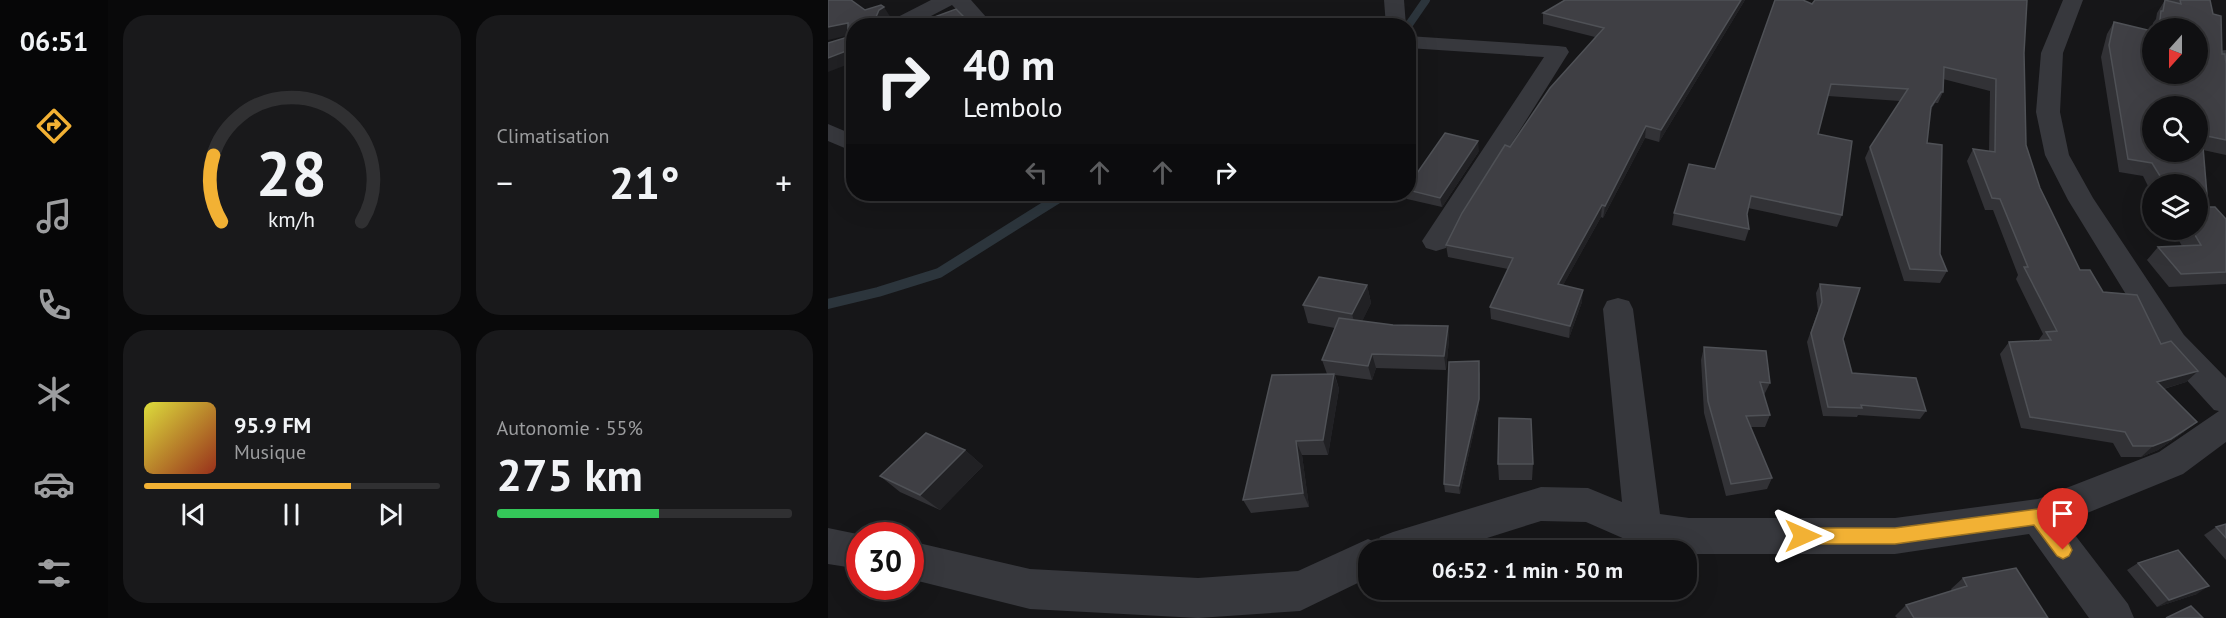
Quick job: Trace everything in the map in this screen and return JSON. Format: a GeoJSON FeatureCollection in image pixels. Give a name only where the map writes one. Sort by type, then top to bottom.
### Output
{"type":"FeatureCollection","features":[{"type":"Feature","properties":{"kind":"street"},"geometry":{"type":"LineString","coordinates":[[911,18],[946,0]]}},
{"type":"Feature","properties":{"kind":"street"},"geometry":{"type":"LineString","coordinates":[[961,0],[961,4],[976,18]]}},
{"type":"Feature","properties":{"kind":"street"},"geometry":{"type":"LineString","coordinates":[[1394,0],[1395,18]]}},
{"type":"Feature","properties":{"kind":"street"},"geometry":{"type":"LineString","coordinates":[[2073,0],[2052,53],[2048,112],[2057,155],[2081,200],[2173,344],[2226,400]]}},
{"type":"Feature","properties":{"kind":"street"},"geometry":{"type":"LineString","coordinates":[[1416,43],[1558,52],[1436,242]]}},
{"type":"Feature","properties":{"kind":"street"},"geometry":{"type":"LineString","coordinates":[[828,131],[846,141]]}},
{"type":"Feature","properties":{"kind":"street"},"geometry":{"type":"LineString","coordinates":[[1618,309],[1642,529]]}},
{"type":"Feature","properties":{"kind":"street"},"geometry":{"type":"LineString","coordinates":[[1425,540],[1541,504],[1588,505],[1642,529],[1689,536],[1895,536],[2038,516],[2171,463],[2226,423]]}},
{"type":"Feature","properties":{"kind":"street"},"geometry":{"type":"LineString","coordinates":[[2038,516],[2114,618]]}},
{"type":"Feature","properties":{"kind":"street"},"geometry":{"type":"LineString","coordinates":[[828,546],[846,549]]}},
{"type":"Feature","properties":{"kind":"street"},"geometry":{"type":"LineString","coordinates":[[924,563],[1030,589],[1198,598],[1300,591],[1358,563]]}},
{"type":"Feature","properties":{"kind":"building"},"geometry":{"type":"Polygon","coordinates":[[[828,0],[851,0],[865,10],[881,5],[884,7],[879,10],[876,17],[898,18],[846,18],[846,23],[828,27],[828,0]]]}},
{"type":"Feature","properties":{"kind":"building"},"geometry":{"type":"Polygon","coordinates":[[[1565,0],[1741,0],[1661,130],[1646,126],[1605,206],[1602,205],[1558,284],[1583,290],[1570,326],[1490,307],[1513,258],[1446,245],[1462,213],[1505,145],[1510,147],[1550,88],[1604,28],[1543,13],[1565,0]]]}},
{"type":"Feature","properties":{"kind":"building"},"geometry":{"type":"Polygon","coordinates":[[[1775,0],[1803,0],[1812,4],[1815,0],[2027,0],[2024,53],[2026,145],[2040,188],[2080,270],[2090,270],[2103,292],[2137,295],[2161,344],[2171,341],[2198,371],[2157,382],[2197,422],[2171,439],[2153,446],[2133,446],[2125,432],[2030,417],[2009,342],[2051,340],[2046,332],[2057,331],[2024,267],[2028,267],[2000,199],[1992,198],[1973,149],[1995,152],[1996,79],[1944,67],[1943,92],[1931,107],[1927,143],[1942,145],[1940,254],[1947,271],[1910,269],[1870,147],[1908,89],[1831,84],[1818,134],[1852,141],[1842,215],[1751,196],[1747,214],[1749,229],[1674,213],[1689,164],[1715,169],[1775,0]]]}},
{"type":"Feature","properties":{"kind":"building"},"geometry":{"type":"Polygon","coordinates":[[[2165,0],[2181,4],[2180,0],[2210,0],[2213,14],[2221,16],[2222,54],[2225,54],[2226,64],[2226,140],[2208,136],[2208,96],[2142,96],[2142,161],[2128,159],[2109,45],[2114,22],[2142,29],[2142,84],[2208,84],[2208,18],[2160,18],[2161,11],[2163,11],[2165,0]]]}},
{"type":"Feature","properties":{"kind":"building"},"geometry":{"type":"Polygon","coordinates":[[[956,9],[964,17],[972,18],[932,18],[956,9]]]}},
{"type":"Feature","properties":{"kind":"building"},"geometry":{"type":"Polygon","coordinates":[[[846,38],[846,51],[828,58],[828,43],[846,38]]]}},
{"type":"Feature","properties":{"kind":"building"},"geometry":{"type":"Polygon","coordinates":[[[1445,133],[1478,141],[1440,198],[1416,192],[1416,175],[1445,133]]]}},
{"type":"Feature","properties":{"kind":"building"},"geometry":{"type":"Polygon","coordinates":[[[2146,162],[2204,162],[2205,174],[2159,174],[2152,163],[2146,162]]]}},
{"type":"Feature","properties":{"kind":"building"},"geometry":{"type":"Polygon","coordinates":[[[2208,207],[2215,207],[2226,219],[2226,272],[2181,274],[2158,247],[2201,245],[2198,240],[2208,240],[2208,207]]]}},
{"type":"Feature","properties":{"kind":"building"},"geometry":{"type":"Polygon","coordinates":[[[1319,277],[1367,285],[1352,314],[1303,305],[1319,277]]]}},
{"type":"Feature","properties":{"kind":"building"},"geometry":{"type":"Polygon","coordinates":[[[1820,284],[1860,288],[1843,339],[1852,373],[1916,378],[1926,411],[1861,405],[1862,408],[1828,407],[1811,333],[1822,302],[1820,284]]]}},
{"type":"Feature","properties":{"kind":"building"},"geometry":{"type":"Polygon","coordinates":[[[1339,318],[1393,325],[1448,326],[1444,356],[1372,354],[1368,366],[1322,360],[1339,318]]]}},
{"type":"Feature","properties":{"kind":"building"},"geometry":{"type":"Polygon","coordinates":[[[1704,347],[1766,351],[1770,383],[1760,382],[1770,415],[1746,416],[1772,478],[1731,484],[1708,401],[1704,347]]]}},
{"type":"Feature","properties":{"kind":"building"},"geometry":{"type":"Polygon","coordinates":[[[1479,361],[1479,399],[1459,486],[1444,484],[1449,362],[1479,361]]]}},
{"type":"Feature","properties":{"kind":"building"},"geometry":{"type":"Polygon","coordinates":[[[1334,374],[1323,440],[1296,441],[1303,493],[1243,500],[1272,375],[1334,374]]]}},
{"type":"Feature","properties":{"kind":"building"},"geometry":{"type":"Polygon","coordinates":[[[1499,418],[1531,419],[1533,464],[1498,464],[1499,418]]]}},
{"type":"Feature","properties":{"kind":"building"},"geometry":{"type":"Polygon","coordinates":[[[926,433],[965,450],[920,495],[880,476],[926,433]]]}},
{"type":"Feature","properties":{"kind":"building"},"geometry":{"type":"Polygon","coordinates":[[[2226,524],[2226,538],[2216,527],[2226,524]]]}},
{"type":"Feature","properties":{"kind":"building"},"geometry":{"type":"Polygon","coordinates":[[[2178,550],[2209,586],[2169,600],[2138,563],[2178,550]]]}},
{"type":"Feature","properties":{"kind":"building"},"geometry":{"type":"Polygon","coordinates":[[[2016,568],[2048,618],[1914,618],[1906,605],[1967,586],[1963,578],[2016,568]]]}},
{"type":"Feature","properties":{"kind":"building"},"geometry":{"type":"Polygon","coordinates":[[[2191,606],[2203,618],[2166,618],[2191,606]]]}},
{"type":"Feature","properties":{"kind":"waterway"},"geometry":{"type":"LineString","coordinates":[[1414,18],[1426,0]]}},
{"type":"Feature","properties":{"kind":"waterway"},"geometry":{"type":"LineString","coordinates":[[828,304],[878,292],[939,273],[1054,201]]}},
{"type":"Feature","properties":{"kind":"route"},"geometry":{"type":"LineString","coordinates":[[1803,536],[1895,536],[2038,516],[2063,550]]}}]}
